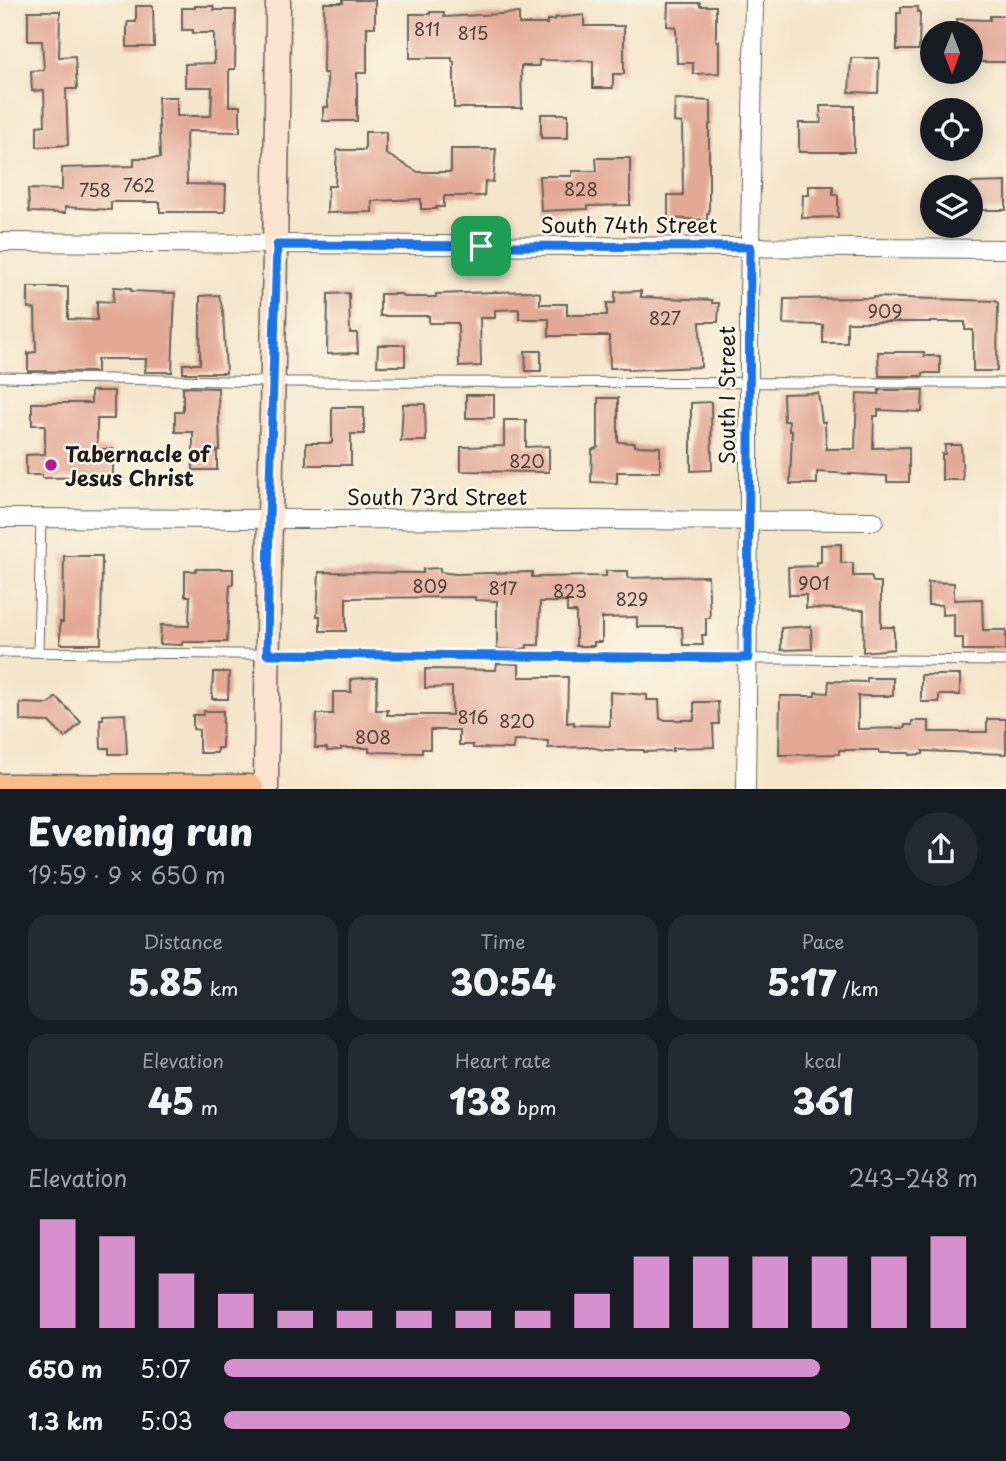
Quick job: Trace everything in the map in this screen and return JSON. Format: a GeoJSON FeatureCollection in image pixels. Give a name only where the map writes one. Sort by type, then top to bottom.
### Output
{"type":"FeatureCollection","features":[{"type":"Feature","properties":{"kind":"main road"},"geometry":{"type":"LineString","coordinates":[[266,789],[269,519],[277,245],[278,0]]}},
{"type":"Feature","properties":{"kind":"main road"},"geometry":{"type":"LineString","coordinates":[[0,788],[249,789]]}},
{"type":"Feature","properties":{"kind":"street","name":"South I Street"},"geometry":{"type":"LineString","coordinates":[[746,789],[750,520],[748,382],[754,0]]}},
{"type":"Feature","properties":{"kind":"street","name":"South 74th Street"},"geometry":{"type":"LineString","coordinates":[[0,242],[1006,249]]}},
{"type":"Feature","properties":{"kind":"street","name":"South 73rd Street"},"geometry":{"type":"LineString","coordinates":[[0,518],[874,520]]}},
{"type":"Feature","properties":{"kind":"lane"},"geometry":{"type":"LineString","coordinates":[[0,377],[273,382],[1006,383]]}},
{"type":"Feature","properties":{"kind":"lane"},"geometry":{"type":"LineString","coordinates":[[38,652],[41,518]]}},
{"type":"Feature","properties":{"kind":"lane"},"geometry":{"type":"LineString","coordinates":[[0,652],[1006,661]]}},
{"type":"Feature","properties":{"kind":"building"},"geometry":{"type":"Polygon","coordinates":[[[343,0],[375,0],[375,27],[367,27],[367,73],[357,73],[357,121],[323,121],[323,107],[328,107],[327,73],[323,73],[324,3],[343,3],[343,0]]]}},
{"type":"Feature","properties":{"kind":"building"},"geometry":{"type":"Polygon","coordinates":[[[668,3],[716,6],[719,73],[693,74],[693,63],[677,63],[676,27],[667,26],[668,3]]]}},
{"type":"Feature","properties":{"kind":"building"},"geometry":{"type":"Polygon","coordinates":[[[136,6],[153,6],[154,47],[127,47],[127,25],[128,22],[136,22],[136,6]]]}},
{"type":"Feature","properties":{"kind":"building"},"geometry":{"type":"Polygon","coordinates":[[[213,6],[214,10],[236,10],[235,69],[229,69],[229,106],[240,106],[240,132],[188,131],[186,135],[187,184],[226,185],[225,212],[160,212],[160,202],[111,202],[111,210],[65,207],[65,213],[29,212],[28,189],[62,190],[62,168],[134,166],[134,158],[160,158],[158,97],[177,97],[177,116],[211,116],[212,87],[185,87],[185,64],[214,63],[214,33],[182,30],[182,8],[213,6]]]}},
{"type":"Feature","properties":{"kind":"building"},"geometry":{"type":"Polygon","coordinates":[[[901,7],[918,7],[919,50],[897,50],[897,13],[901,13],[901,7]]]}},
{"type":"Feature","properties":{"kind":"building"},"geometry":{"type":"Polygon","coordinates":[[[28,11],[60,11],[59,57],[75,56],[77,89],[66,89],[68,145],[37,147],[37,126],[45,125],[44,90],[32,91],[31,71],[44,70],[42,41],[28,41],[28,11]]]}},
{"type":"Feature","properties":{"kind":"building"},"geometry":{"type":"Polygon","coordinates":[[[444,12],[444,17],[519,13],[519,24],[547,24],[547,20],[555,18],[584,15],[584,26],[624,26],[624,74],[613,74],[613,88],[593,88],[593,61],[539,60],[539,66],[521,66],[522,108],[454,108],[452,58],[410,58],[410,14],[444,12]]]}},
{"type":"Feature","properties":{"kind":"building"},"geometry":{"type":"Polygon","coordinates":[[[990,16],[1006,16],[1006,62],[984,62],[984,21],[957,19],[990,20],[990,16]]]}},
{"type":"Feature","properties":{"kind":"building"},"geometry":{"type":"Polygon","coordinates":[[[851,58],[879,58],[878,93],[849,92],[851,58]]]}},
{"type":"Feature","properties":{"kind":"building"},"geometry":{"type":"Polygon","coordinates":[[[675,99],[711,101],[707,220],[668,218],[668,195],[683,195],[682,123],[674,122],[675,99]]]}},
{"type":"Feature","properties":{"kind":"building"},"geometry":{"type":"Polygon","coordinates":[[[820,106],[854,106],[854,152],[799,152],[799,123],[821,123],[820,106]]]}},
{"type":"Feature","properties":{"kind":"building"},"geometry":{"type":"Polygon","coordinates":[[[541,114],[568,114],[568,138],[541,138],[541,114]]]}},
{"type":"Feature","properties":{"kind":"building"},"geometry":{"type":"Polygon","coordinates":[[[365,132],[386,132],[386,154],[418,172],[451,172],[451,149],[496,149],[493,182],[485,181],[484,196],[444,196],[444,207],[436,209],[421,209],[421,199],[372,201],[372,212],[327,213],[328,186],[335,186],[337,150],[365,150],[365,132]]]}},
{"type":"Feature","properties":{"kind":"building"},"geometry":{"type":"Polygon","coordinates":[[[596,158],[630,158],[630,205],[541,211],[539,176],[572,176],[572,171],[597,171],[596,158]]]}},
{"type":"Feature","properties":{"kind":"building"},"geometry":{"type":"Polygon","coordinates":[[[1006,182],[1006,210],[983,210],[983,183],[1006,182]]]}},
{"type":"Feature","properties":{"kind":"building"},"geometry":{"type":"Polygon","coordinates":[[[809,186],[833,186],[833,195],[838,195],[838,217],[802,218],[803,195],[809,195],[809,186]]]}},
{"type":"Feature","properties":{"kind":"building"},"geometry":{"type":"Polygon","coordinates":[[[28,287],[68,287],[68,319],[97,320],[97,301],[113,302],[114,287],[131,288],[131,291],[175,293],[172,372],[145,372],[146,359],[97,359],[97,372],[28,371],[28,353],[36,352],[35,309],[28,308],[28,287]]]}},
{"type":"Feature","properties":{"kind":"building"},"geometry":{"type":"Polygon","coordinates":[[[529,291],[540,293],[540,304],[567,304],[567,315],[607,315],[607,303],[615,303],[615,292],[641,291],[641,297],[712,300],[712,303],[719,303],[718,322],[700,322],[701,367],[628,370],[610,368],[609,336],[549,336],[549,319],[519,319],[519,309],[495,310],[495,318],[480,318],[481,366],[459,367],[458,323],[429,323],[429,316],[380,316],[380,294],[436,297],[436,294],[529,291]]]}},
{"type":"Feature","properties":{"kind":"building"},"geometry":{"type":"Polygon","coordinates":[[[349,293],[350,333],[357,333],[358,353],[327,354],[328,294],[349,293]]]}},
{"type":"Feature","properties":{"kind":"building"},"geometry":{"type":"Polygon","coordinates":[[[219,295],[223,311],[226,373],[183,373],[183,364],[200,364],[200,296],[219,295]]]}},
{"type":"Feature","properties":{"kind":"building"},"geometry":{"type":"Polygon","coordinates":[[[873,297],[995,301],[998,303],[997,371],[973,371],[973,330],[965,330],[965,322],[847,322],[847,343],[823,343],[823,325],[783,324],[784,299],[873,297]]]}},
{"type":"Feature","properties":{"kind":"building"},"geometry":{"type":"Polygon","coordinates":[[[378,345],[405,345],[405,366],[377,366],[378,345]]]}},
{"type":"Feature","properties":{"kind":"building"},"geometry":{"type":"Polygon","coordinates":[[[525,351],[541,351],[541,371],[526,371],[525,351]]]}},
{"type":"Feature","properties":{"kind":"building"},"geometry":{"type":"Polygon","coordinates":[[[878,352],[924,352],[924,356],[940,356],[940,373],[923,373],[923,376],[879,376],[878,352]]]}},
{"type":"Feature","properties":{"kind":"building"},"geometry":{"type":"Polygon","coordinates":[[[183,387],[218,388],[220,450],[217,450],[217,470],[193,470],[193,432],[175,432],[175,412],[183,412],[183,387]]]}},
{"type":"Feature","properties":{"kind":"building"},"geometry":{"type":"Polygon","coordinates":[[[879,390],[923,390],[922,412],[878,410],[878,416],[874,416],[873,448],[909,447],[909,482],[887,482],[887,476],[817,472],[817,484],[790,484],[792,431],[789,431],[789,421],[784,421],[783,394],[818,393],[822,422],[825,422],[826,449],[855,449],[857,393],[879,394],[879,390]]]}},
{"type":"Feature","properties":{"kind":"building"},"geometry":{"type":"Polygon","coordinates":[[[91,391],[114,391],[114,419],[97,419],[97,449],[113,449],[113,477],[42,478],[42,475],[26,475],[26,455],[45,454],[45,425],[32,425],[32,403],[91,403],[91,391]]]}},
{"type":"Feature","properties":{"kind":"building"},"geometry":{"type":"Polygon","coordinates":[[[466,395],[494,395],[494,418],[466,418],[466,395]]]}},
{"type":"Feature","properties":{"kind":"building"},"geometry":{"type":"Polygon","coordinates":[[[598,398],[618,398],[618,442],[660,447],[660,472],[617,472],[617,483],[591,482],[592,450],[598,447],[598,398]]]}},
{"type":"Feature","properties":{"kind":"building"},"geometry":{"type":"Polygon","coordinates":[[[711,402],[712,470],[691,471],[691,403],[711,402]]]}},
{"type":"Feature","properties":{"kind":"building"},"geometry":{"type":"Polygon","coordinates":[[[403,404],[425,404],[426,441],[401,441],[403,404]]]}},
{"type":"Feature","properties":{"kind":"building"},"geometry":{"type":"Polygon","coordinates":[[[332,407],[364,407],[364,434],[351,434],[351,465],[306,465],[306,443],[332,443],[332,407]]]}},
{"type":"Feature","properties":{"kind":"building"},"geometry":{"type":"Polygon","coordinates":[[[504,420],[526,420],[526,447],[549,446],[549,472],[461,471],[461,447],[504,446],[504,420]]]}},
{"type":"Feature","properties":{"kind":"building"},"geometry":{"type":"Polygon","coordinates":[[[945,445],[961,445],[963,480],[942,480],[942,454],[945,454],[945,445]]]}},
{"type":"Feature","properties":{"kind":"building"},"geometry":{"type":"Polygon","coordinates":[[[841,544],[841,563],[853,563],[853,576],[871,576],[873,582],[881,582],[881,627],[894,627],[894,649],[863,652],[864,610],[806,608],[806,595],[789,595],[788,567],[817,566],[817,562],[821,562],[821,545],[841,544]]]}},
{"type":"Feature","properties":{"kind":"building"},"geometry":{"type":"Polygon","coordinates":[[[64,556],[102,556],[101,644],[60,644],[64,556]]]}},
{"type":"Feature","properties":{"kind":"building"},"geometry":{"type":"Polygon","coordinates":[[[440,568],[440,572],[456,574],[532,572],[532,577],[606,576],[606,571],[628,571],[628,578],[708,576],[710,618],[706,618],[703,645],[683,645],[682,627],[637,627],[637,617],[602,618],[602,642],[594,642],[594,646],[576,646],[576,612],[567,612],[567,602],[540,602],[539,645],[527,645],[527,648],[518,650],[497,649],[497,601],[475,600],[475,597],[346,598],[346,631],[320,631],[320,616],[317,616],[319,572],[423,573],[423,569],[440,568]]]}},
{"type":"Feature","properties":{"kind":"building"},"geometry":{"type":"Polygon","coordinates":[[[233,569],[227,642],[160,644],[161,625],[189,626],[190,596],[185,596],[185,571],[233,569]]]}},
{"type":"Feature","properties":{"kind":"building"},"geometry":{"type":"Polygon","coordinates":[[[928,582],[954,583],[954,600],[982,599],[983,630],[1006,630],[1006,650],[963,650],[963,638],[954,638],[954,614],[942,615],[942,605],[928,605],[928,582]]]}},
{"type":"Feature","properties":{"kind":"building"},"geometry":{"type":"Polygon","coordinates":[[[811,626],[812,649],[781,650],[781,628],[811,626]]]}},
{"type":"Feature","properties":{"kind":"building"},"geometry":{"type":"Polygon","coordinates":[[[497,663],[519,664],[519,677],[568,677],[567,723],[574,722],[574,725],[610,726],[610,692],[647,695],[647,700],[659,700],[660,719],[664,720],[694,720],[694,702],[718,702],[719,724],[713,724],[714,747],[644,752],[590,747],[548,748],[548,741],[514,740],[513,749],[473,748],[473,745],[459,745],[459,730],[430,730],[430,749],[422,749],[422,753],[369,752],[369,748],[327,751],[327,748],[315,748],[317,714],[333,714],[333,692],[351,692],[351,679],[377,677],[376,710],[388,710],[387,715],[452,715],[452,687],[425,688],[425,669],[496,670],[497,663]]]}},
{"type":"Feature","properties":{"kind":"building"},"geometry":{"type":"Polygon","coordinates":[[[213,672],[229,672],[228,699],[212,699],[213,672]]]}},
{"type":"Feature","properties":{"kind":"building"},"geometry":{"type":"Polygon","coordinates":[[[921,675],[960,675],[960,695],[939,695],[939,702],[921,702],[921,675]]]}},
{"type":"Feature","properties":{"kind":"building"},"geometry":{"type":"Polygon","coordinates":[[[867,678],[893,678],[893,696],[858,696],[858,729],[905,728],[905,725],[912,725],[912,721],[929,721],[929,732],[987,732],[987,719],[1006,719],[1006,754],[923,751],[923,754],[910,755],[879,753],[879,750],[839,750],[839,754],[779,755],[780,696],[815,696],[815,692],[828,693],[829,681],[867,682],[867,678]]]}},
{"type":"Feature","properties":{"kind":"building"},"geometry":{"type":"Polygon","coordinates":[[[56,697],[81,722],[65,738],[49,722],[20,721],[20,703],[49,704],[56,697]]]}},
{"type":"Feature","properties":{"kind":"building"},"geometry":{"type":"Polygon","coordinates":[[[204,711],[223,711],[222,748],[217,748],[217,753],[200,753],[199,730],[193,729],[193,715],[203,715],[204,711]]]}},
{"type":"Feature","properties":{"kind":"building"},"geometry":{"type":"Polygon","coordinates":[[[125,714],[127,754],[109,754],[109,748],[101,748],[100,719],[103,719],[103,715],[125,714]]]}},
{"type":"Feature","properties":{"kind":"place","name":"Tabernacle of Jesus Christ"},"geometry":{"type":"Point","coordinates":[51,465]}},
{"type":"Feature","properties":{"kind":"route"},"geometry":{"type":"LineString","coordinates":[[277,245],[481,246],[750,247],[748,658],[267,654],[277,245]]}}]}
